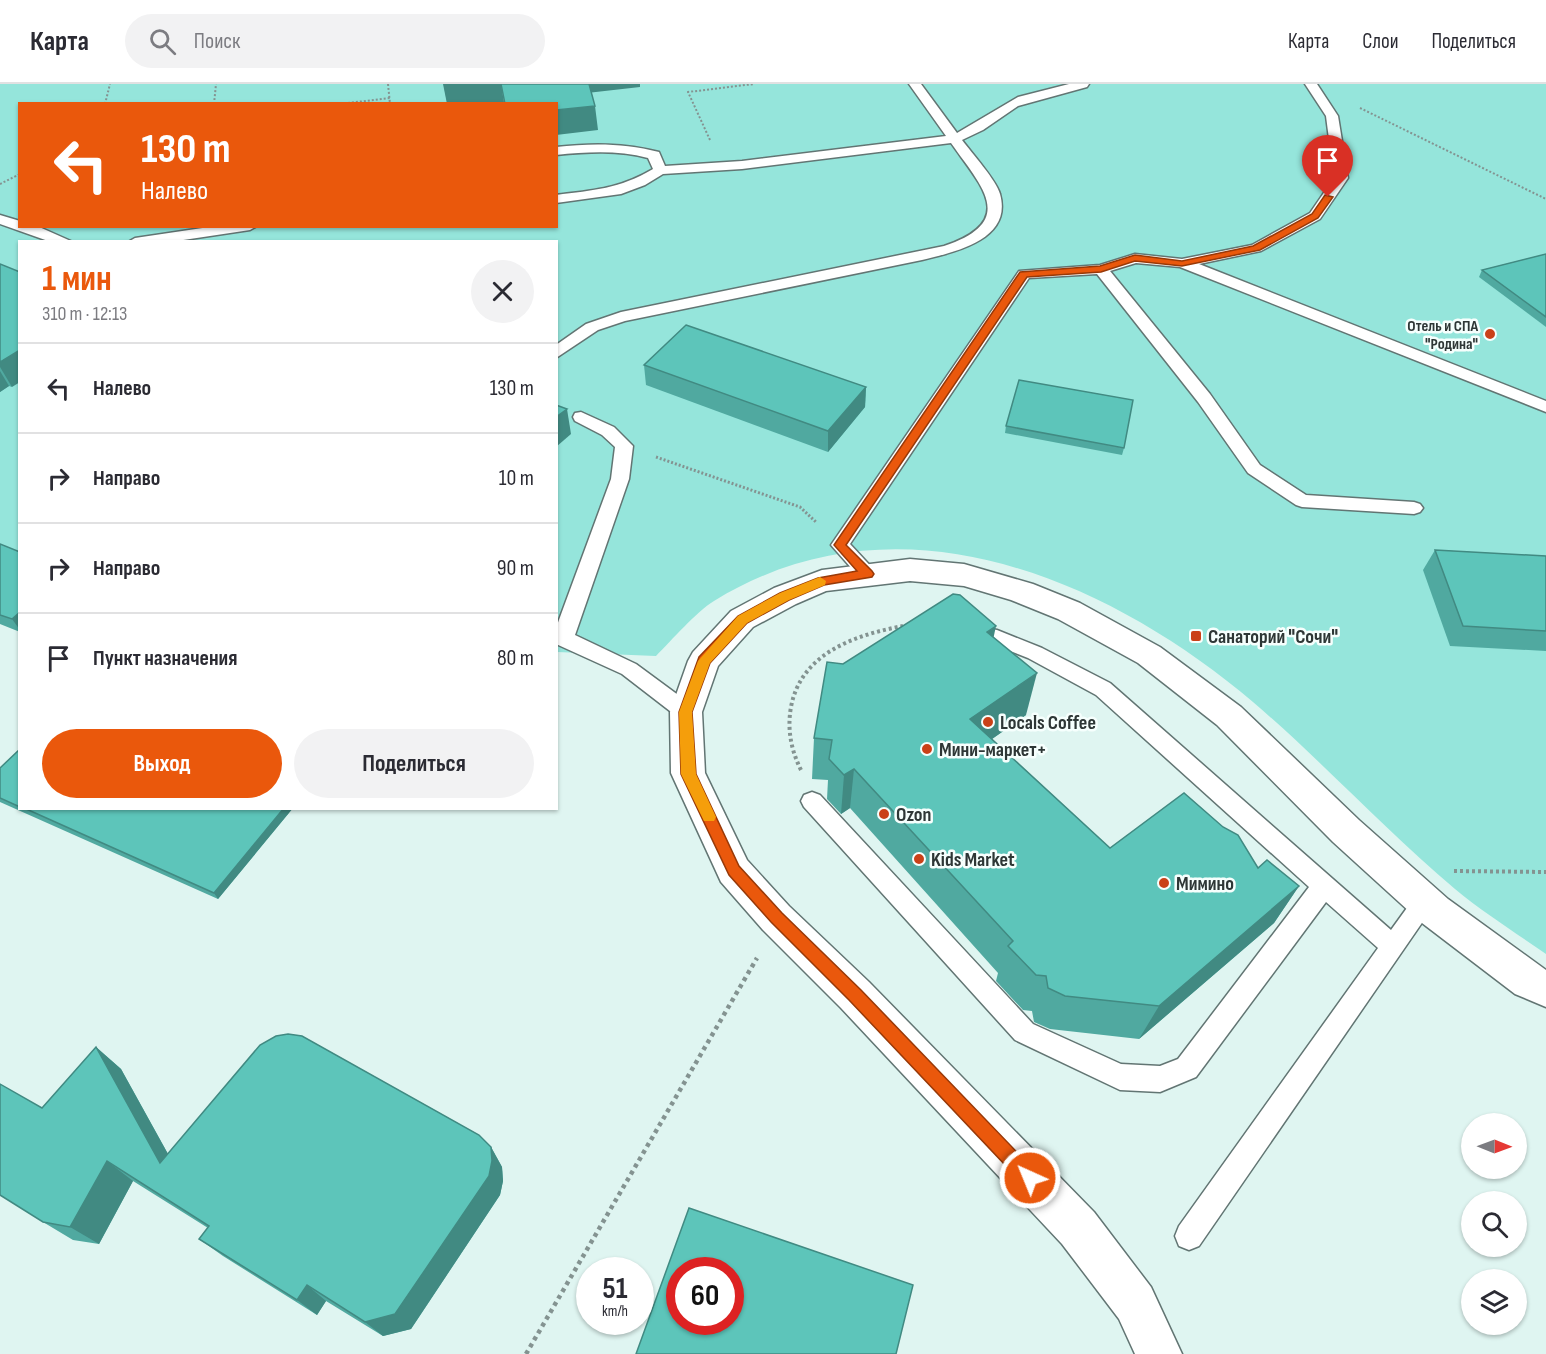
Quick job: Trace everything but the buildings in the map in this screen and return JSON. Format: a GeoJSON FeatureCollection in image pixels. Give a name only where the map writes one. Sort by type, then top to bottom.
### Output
{"type":"FeatureCollection","features":[{"type":"Feature","properties":{"kind":"main road"},"geometry":{"type":"LineString","coordinates":[[1159,1354],[1135,1303],[1078,1228],[855,995],[776,918],[734,871],[688,774],[686,712],[704,661],[742,619],[785,596],[822,581],[910,570],[964,575],[1022,592],[1069,611],[1149,656],[1229,716],[1347,831],[1425,902],[1529,981],[1546,989]]}},
{"type":"Feature","properties":{"kind":"lane"},"geometry":{"type":"LineString","coordinates":[[558,352],[592,327],[621,317],[922,256],[969,241],[987,231],[994,219],[996,205],[993,192],[953,140],[915,84]]}},
{"type":"Feature","properties":{"kind":"lane"},"geometry":{"type":"LineString","coordinates":[[558,199],[616,191],[640,182],[660,170],[723,167],[953,140],[979,130],[1002,111],[1028,98],[1083,84]]}},
{"type":"Feature","properties":{"kind":"lane"},"geometry":{"type":"LineString","coordinates":[[1182,263],[1256,248],[1315,216],[1341,178],[1332,116],[1311,84]]}},
{"type":"Feature","properties":{"kind":"lane"},"geometry":{"type":"LineString","coordinates":[[558,151],[599,146],[631,148],[654,155],[660,170]]}},
{"type":"Feature","properties":{"kind":"lane"},"geometry":{"type":"LineString","coordinates":[[0,219],[18,225]]}},
{"type":"Feature","properties":{"kind":"lane"},"geometry":{"type":"LineString","coordinates":[[27,228],[60,240]]}},
{"type":"Feature","properties":{"kind":"lane"},"geometry":{"type":"LineString","coordinates":[[149,240],[236,228]]}},
{"type":"Feature","properties":{"kind":"lane"},"geometry":{"type":"LineString","coordinates":[[868,574],[840,545],[1024,274],[1101,269],[1135,258],[1182,263],[1546,407]]}},
{"type":"Feature","properties":{"kind":"lane"},"geometry":{"type":"LineString","coordinates":[[1101,269],[1204,398],[1254,469],[1302,501],[1414,508]]}},
{"type":"Feature","properties":{"kind":"lane"},"geometry":{"type":"LineString","coordinates":[[581,417],[608,430],[624,446],[620,479],[560,636],[629,669],[686,712]]}},
{"type":"Feature","properties":{"kind":"lane"},"geometry":{"type":"LineString","coordinates":[[903,626],[949,628],[990,635],[1035,653],[1103,689],[1393,947]]}},
{"type":"Feature","properties":{"kind":"lane"},"geometry":{"type":"LineString","coordinates":[[812,801],[1024,1032],[1120,1077],[1160,1078],[1187,1068],[1324,886]]}},
{"type":"Feature","properties":{"kind":"lane"},"geometry":{"type":"LineString","coordinates":[[1190,1236],[1425,902]]}},
{"type":"Feature","properties":{"kind":"path"},"geometry":{"type":"LineString","coordinates":[[106,102],[110,84]]}},
{"type":"Feature","properties":{"kind":"path"},"geometry":{"type":"LineString","coordinates":[[214,102],[216,84]]}},
{"type":"Feature","properties":{"kind":"path"},"geometry":{"type":"LineString","coordinates":[[388,84],[390,102]]}},
{"type":"Feature","properties":{"kind":"path"},"geometry":{"type":"LineString","coordinates":[[723,167],[688,92],[754,84]]}},
{"type":"Feature","properties":{"kind":"path"},"geometry":{"type":"LineString","coordinates":[[1311,84],[1546,199]]}},
{"type":"Feature","properties":{"kind":"path"},"geometry":{"type":"LineString","coordinates":[[357,102],[390,98]]}},
{"type":"Feature","properties":{"kind":"path"},"geometry":{"type":"LineString","coordinates":[[0,184],[18,175]]}},
{"type":"Feature","properties":{"kind":"path"},"geometry":{"type":"LineString","coordinates":[[624,446],[800,507],[840,545]]}},
{"type":"Feature","properties":{"kind":"path"},"geometry":{"type":"LineString","coordinates":[[812,801],[791,744],[790,709],[795,687],[811,663],[854,637],[878,629],[903,626]]}},
{"type":"Feature","properties":{"kind":"path"},"geometry":{"type":"LineString","coordinates":[[1447,872],[1523,870],[1546,872]]}},
{"type":"Feature","properties":{"kind":"path"},"geometry":{"type":"LineString","coordinates":[[526,1354],[761,952]]}},
{"type":"Feature","properties":{"kind":"shaded area"},"geometry":{"type":"Polygon","coordinates":[[[0,84],[1546,84],[1546,954],[1455,889],[1279,725],[1195,657],[1132,617],[1065,585],[996,562],[925,551],[854,552],[783,568],[714,601],[692,619],[656,656],[558,652],[558,240],[18,240],[18,561],[0,558],[0,84]]]}},
{"type":"Feature","properties":{"kind":"slow traffic"},"geometry":{"type":"LineString","coordinates":[[709,817],[688,774],[686,712],[704,661],[742,619],[785,596],[820,581]]}},
{"type":"Feature","properties":{"kind":"place","name":"Отель и СПА \"Родина\""},"geometry":{"type":"Point","coordinates":[1490,334]}},
{"type":"Feature","properties":{"kind":"place","name":"Санаторий \"Сочи\""},"geometry":{"type":"Point","coordinates":[1196,636]}},
{"type":"Feature","properties":{"kind":"place","name":"Locals Coffee"},"geometry":{"type":"Point","coordinates":[988,722]}},
{"type":"Feature","properties":{"kind":"place","name":"Мини-маркет+"},"geometry":{"type":"Point","coordinates":[927,749]}},
{"type":"Feature","properties":{"kind":"place","name":"Ozon"},"geometry":{"type":"Point","coordinates":[884,814]}},
{"type":"Feature","properties":{"kind":"place","name":"Kids Market"},"geometry":{"type":"Point","coordinates":[919,859]}},
{"type":"Feature","properties":{"kind":"place","name":"Мимино"},"geometry":{"type":"Point","coordinates":[1164,883]}},
{"type":"Feature","properties":{"kind":"route"},"geometry":{"type":"LineString","coordinates":[[1030,1178],[855,995],[776,918],[734,871],[688,774],[686,712],[704,661],[742,619],[785,596],[822,581],[868,574],[840,545],[1024,274],[1101,269],[1135,258],[1182,263],[1256,248],[1315,216],[1328,197]]}}]}
